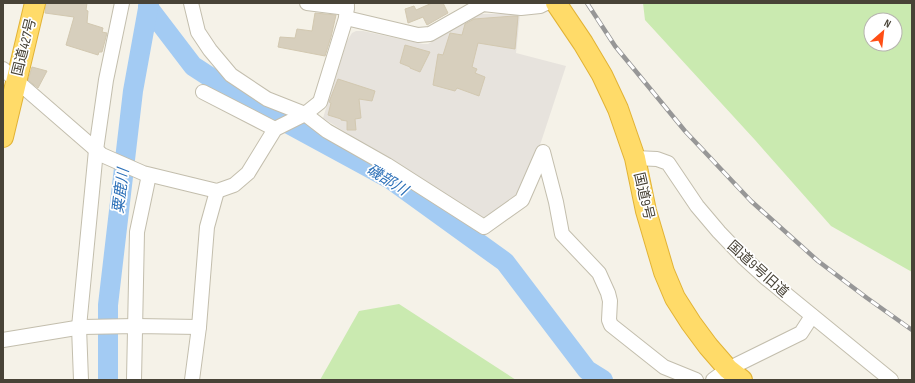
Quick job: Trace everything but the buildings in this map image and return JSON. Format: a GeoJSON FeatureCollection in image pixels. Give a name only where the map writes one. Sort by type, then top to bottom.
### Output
{"type":"FeatureCollection","features":[{"type":"Feature","properties":{"kind":"highway","name":"国道427号"},"geometry":{"type":"LineString","coordinates":[[3,137],[10,74],[35,3]]}},
{"type":"Feature","properties":{"kind":"highway","name":"国道9号"},"geometry":{"type":"LineString","coordinates":[[556,3],[583,43],[602,75],[618,109],[635,158],[646,211],[664,272],[676,298],[691,323],[728,376]]}},
{"type":"Feature","properties":{"kind":"street"},"geometry":{"type":"LineString","coordinates":[[81,380],[80,327],[106,80],[122,3]]}},
{"type":"Feature","properties":{"kind":"street"},"geometry":{"type":"LineString","coordinates":[[191,3],[198,32],[210,50],[231,76],[267,99],[305,114],[326,131],[387,165],[484,227],[522,200],[543,152],[556,202],[562,234],[599,273],[610,301],[609,320],[611,325],[664,367],[696,380]]}},
{"type":"Feature","properties":{"kind":"street"},"geometry":{"type":"LineString","coordinates":[[307,3],[347,10],[418,35],[430,34],[482,3],[521,8],[540,6],[546,3]]}},
{"type":"Feature","properties":{"kind":"street"},"geometry":{"type":"LineString","coordinates":[[10,74],[99,152],[146,174],[217,191],[234,185],[248,173],[276,129],[305,114],[320,102],[347,10]]}},
{"type":"Feature","properties":{"kind":"street"},"geometry":{"type":"LineString","coordinates":[[204,92],[276,129]]}},
{"type":"Feature","properties":{"kind":"street","name":"国道9号旧道"},"geometry":{"type":"LineString","coordinates":[[635,158],[657,159],[668,163],[697,206],[718,232],[743,257],[766,278],[891,380]]}},
{"type":"Feature","properties":{"kind":"street"},"geometry":{"type":"LineString","coordinates":[[134,380],[133,326],[137,232],[146,174]]}},
{"type":"Feature","properties":{"kind":"street"},"geometry":{"type":"LineString","coordinates":[[192,380],[199,327],[207,227],[217,191]]}},
{"type":"Feature","properties":{"kind":"street"},"geometry":{"type":"LineString","coordinates":[[728,376],[801,333],[812,316]]}},
{"type":"Feature","properties":{"kind":"street"},"geometry":{"type":"LineString","coordinates":[[3,340],[80,327],[199,327]]}},
{"type":"Feature","properties":{"kind":"shaded area"},"geometry":{"type":"Polygon","coordinates":[[[520,14],[516,53],[566,66],[541,142],[516,196],[486,218],[482,219],[323,118],[347,41],[352,33],[356,31],[363,31],[428,44],[474,15],[520,14]]]}},
{"type":"Feature","properties":{"kind":"green space"},"geometry":{"type":"Polygon","coordinates":[[[643,3],[912,3],[912,272],[831,226],[755,140],[645,20],[643,3]]]}},
{"type":"Feature","properties":{"kind":"green space"},"geometry":{"type":"Polygon","coordinates":[[[399,304],[516,380],[320,380],[359,311],[399,304]]]}},
{"type":"Feature","properties":{"kind":"waterway","name":"粟鹿川"},"geometry":{"type":"LineString","coordinates":[[108,380],[108,305],[133,91],[149,3]]}},
{"type":"Feature","properties":{"kind":"waterway","name":"磯部川"},"geometry":{"type":"LineString","coordinates":[[148,7],[193,66],[250,103],[390,179],[505,262],[587,370],[603,380]]}},
{"type":"Feature","properties":{"kind":"railway"},"geometry":{"type":"LineString","coordinates":[[587,3],[615,46],[685,131],[751,201],[818,261],[912,330]]}}]}
